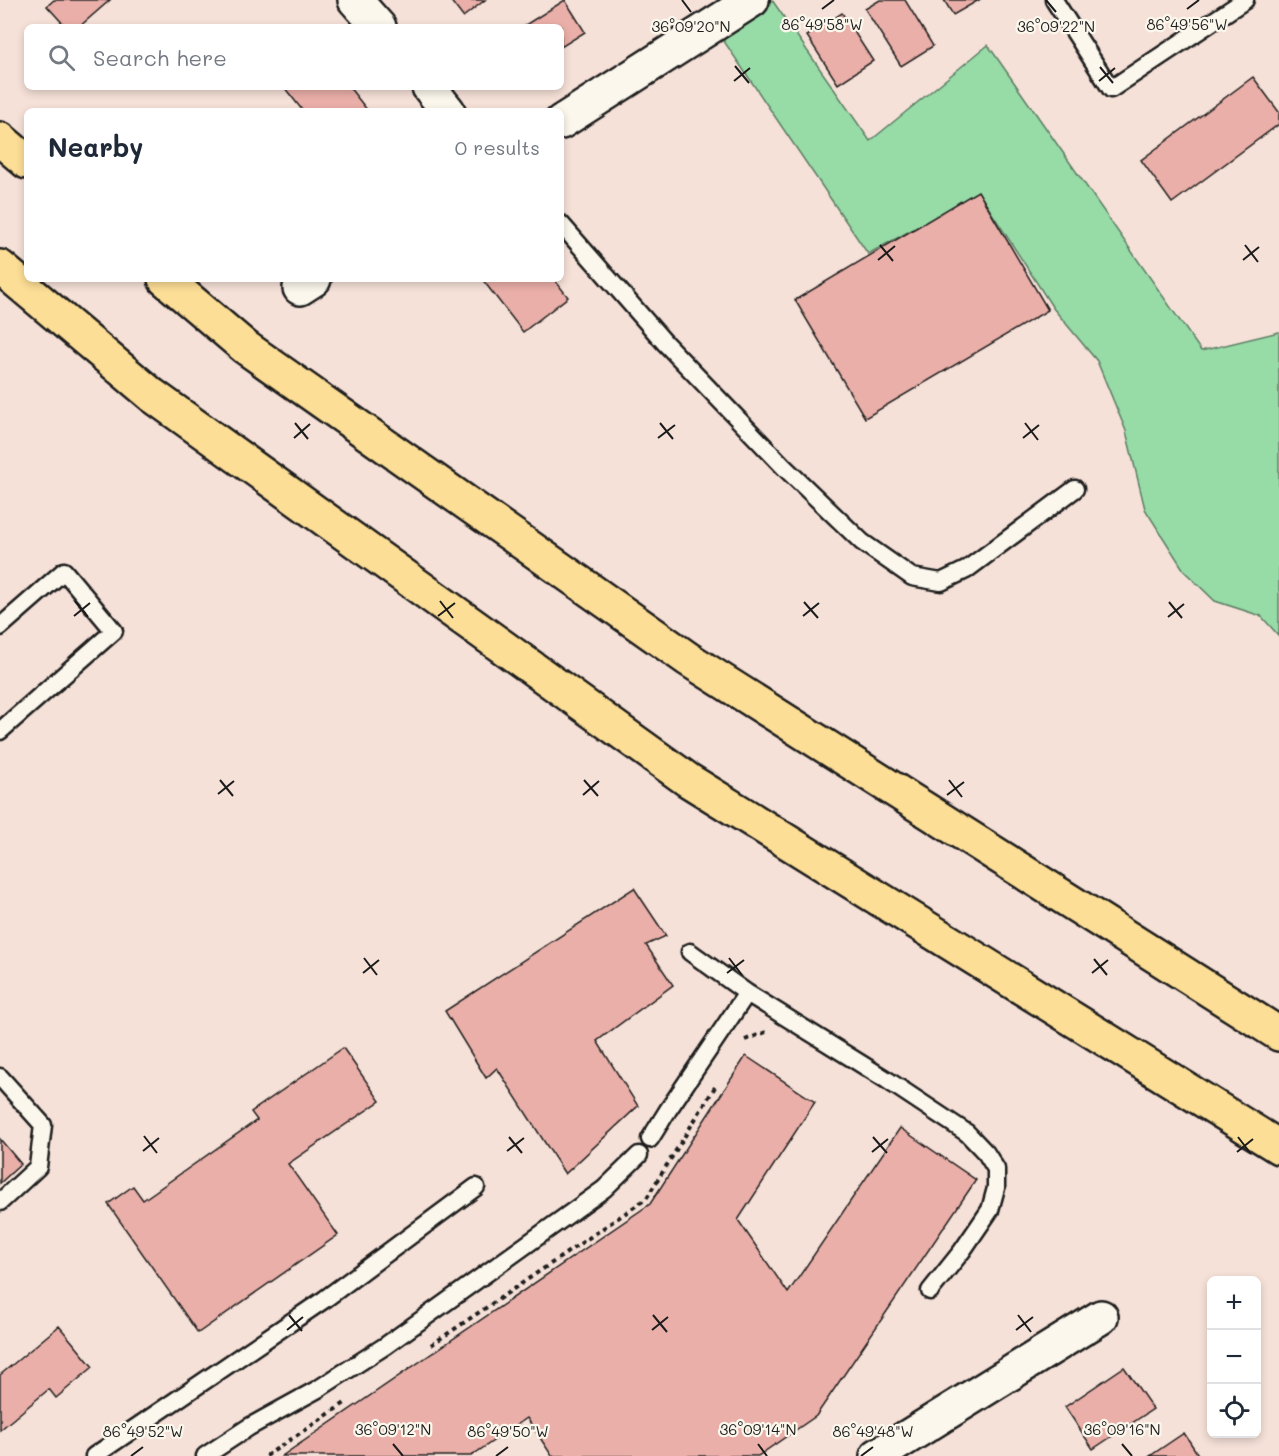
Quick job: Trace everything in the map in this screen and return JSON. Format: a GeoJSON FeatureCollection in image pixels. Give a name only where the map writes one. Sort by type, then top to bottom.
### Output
{"type":"FeatureCollection","features":[{"type":"Feature","properties":{"kind":"highway"},"geometry":{"type":"LineString","coordinates":[[0,139],[24,159]]}},
{"type":"Feature","properties":{"kind":"highway"},"geometry":{"type":"LineString","coordinates":[[0,267],[152,395],[688,780],[1279,1147]]}},
{"type":"Feature","properties":{"kind":"highway"},"geometry":{"type":"LineString","coordinates":[[169,282],[245,347],[688,659],[1279,1034]]}},
{"type":"Feature","properties":{"kind":"street"},"geometry":{"type":"LineString","coordinates":[[355,0],[376,24]]}},
{"type":"Feature","properties":{"kind":"street"},"geometry":{"type":"LineString","coordinates":[[564,120],[752,0]]}},
{"type":"Feature","properties":{"kind":"street"},"geometry":{"type":"LineString","coordinates":[[431,90],[446,108]]}},
{"type":"Feature","properties":{"kind":"street"},"geometry":{"type":"LineString","coordinates":[[877,1456],[1101,1317]]}},
{"type":"Feature","properties":{"kind":"lane"},"geometry":{"type":"LineString","coordinates":[[1054,0],[1111,89],[1245,0]]}},
{"type":"Feature","properties":{"kind":"lane"},"geometry":{"type":"LineString","coordinates":[[564,227],[664,343],[784,467],[862,542],[912,577],[941,582],[966,570],[1075,489]]}},
{"type":"Feature","properties":{"kind":"lane"},"geometry":{"type":"LineString","coordinates":[[0,627],[64,571],[114,631],[0,731]]}},
{"type":"Feature","properties":{"kind":"lane"},"geometry":{"type":"LineString","coordinates":[[690,952],[747,993],[967,1133],[986,1153],[996,1169],[996,1188],[990,1210],[962,1251],[930,1291]]}},
{"type":"Feature","properties":{"kind":"lane"},"geometry":{"type":"LineString","coordinates":[[650,1139],[747,993]]}},
{"type":"Feature","properties":{"kind":"lane"},"geometry":{"type":"LineString","coordinates":[[0,1077],[43,1125],[38,1167],[0,1202]]}},
{"type":"Feature","properties":{"kind":"lane"},"geometry":{"type":"LineString","coordinates":[[205,1456],[249,1427],[318,1389],[384,1346],[604,1189],[639,1155]]}},
{"type":"Feature","properties":{"kind":"lane"},"geometry":{"type":"LineString","coordinates":[[94,1456],[325,1299],[476,1187]]}},
{"type":"Feature","properties":{"kind":"green space"},"geometry":{"type":"Polygon","coordinates":[[[752,0],[772,0],[870,141],[988,45],[1201,351],[1279,332],[1279,636],[1261,616],[1215,601],[1185,572],[1145,509],[1126,431],[1097,361],[1053,308],[979,193],[868,254],[713,25],[752,0]]]}},
{"type":"Feature","properties":{"kind":"building"},"geometry":{"type":"Polygon","coordinates":[[[54,0],[110,0],[82,24],[63,24],[47,6],[54,0]]]}},
{"type":"Feature","properties":{"kind":"building"},"geometry":{"type":"Polygon","coordinates":[[[450,0],[485,0],[463,17],[450,0]]]}},
{"type":"Feature","properties":{"kind":"building"},"geometry":{"type":"Polygon","coordinates":[[[565,0],[585,32],[564,45],[564,24],[527,24],[565,0]]]}},
{"type":"Feature","properties":{"kind":"building"},"geometry":{"type":"Polygon","coordinates":[[[880,0],[905,0],[933,46],[901,66],[865,9],[880,0]]]}},
{"type":"Feature","properties":{"kind":"building"},"geometry":{"type":"Polygon","coordinates":[[[944,0],[979,0],[953,15],[944,0]]]}},
{"type":"Feature","properties":{"kind":"building"},"geometry":{"type":"Polygon","coordinates":[[[842,13],[873,61],[838,84],[807,36],[842,13]]]}},
{"type":"Feature","properties":{"kind":"building"},"geometry":{"type":"Polygon","coordinates":[[[1253,77],[1279,112],[1279,124],[1172,203],[1141,160],[1253,77]]]}},
{"type":"Feature","properties":{"kind":"building"},"geometry":{"type":"Polygon","coordinates":[[[286,90],[351,90],[366,108],[301,108],[286,90]]]}},
{"type":"Feature","properties":{"kind":"building"},"geometry":{"type":"Polygon","coordinates":[[[978,191],[1048,310],[865,418],[795,300],[978,191]]]}},
{"type":"Feature","properties":{"kind":"building"},"geometry":{"type":"Polygon","coordinates":[[[484,282],[556,282],[568,297],[523,332],[484,282]]]}},
{"type":"Feature","properties":{"kind":"building"},"geometry":{"type":"Polygon","coordinates":[[[634,888],[666,936],[646,945],[673,985],[597,1041],[638,1106],[565,1174],[497,1068],[486,1078],[445,1011],[634,888]]]}},
{"type":"Feature","properties":{"kind":"building"},"geometry":{"type":"Polygon","coordinates":[[[343,1048],[380,1101],[288,1164],[338,1235],[198,1333],[108,1204],[133,1186],[143,1200],[257,1120],[251,1112],[343,1048]]]}},
{"type":"Feature","properties":{"kind":"building"},"geometry":{"type":"Polygon","coordinates":[[[746,1056],[815,1102],[738,1220],[788,1293],[900,1128],[976,1180],[816,1416],[758,1456],[552,1456],[527,1418],[471,1456],[282,1456],[650,1204],[746,1056]]]}},
{"type":"Feature","properties":{"kind":"building"},"geometry":{"type":"Polygon","coordinates":[[[0,1139],[21,1164],[0,1183],[0,1139]]]}},
{"type":"Feature","properties":{"kind":"building"},"geometry":{"type":"Polygon","coordinates":[[[59,1326],[93,1367],[56,1398],[49,1389],[0,1430],[0,1375],[59,1326]]]}},
{"type":"Feature","properties":{"kind":"building"},"geometry":{"type":"Polygon","coordinates":[[[1124,1367],[1153,1409],[1093,1449],[1065,1407],[1124,1367]]]}},
{"type":"Feature","properties":{"kind":"building"},"geometry":{"type":"Polygon","coordinates":[[[1184,1433],[1199,1456],[1150,1456],[1184,1433]]]}}]}
